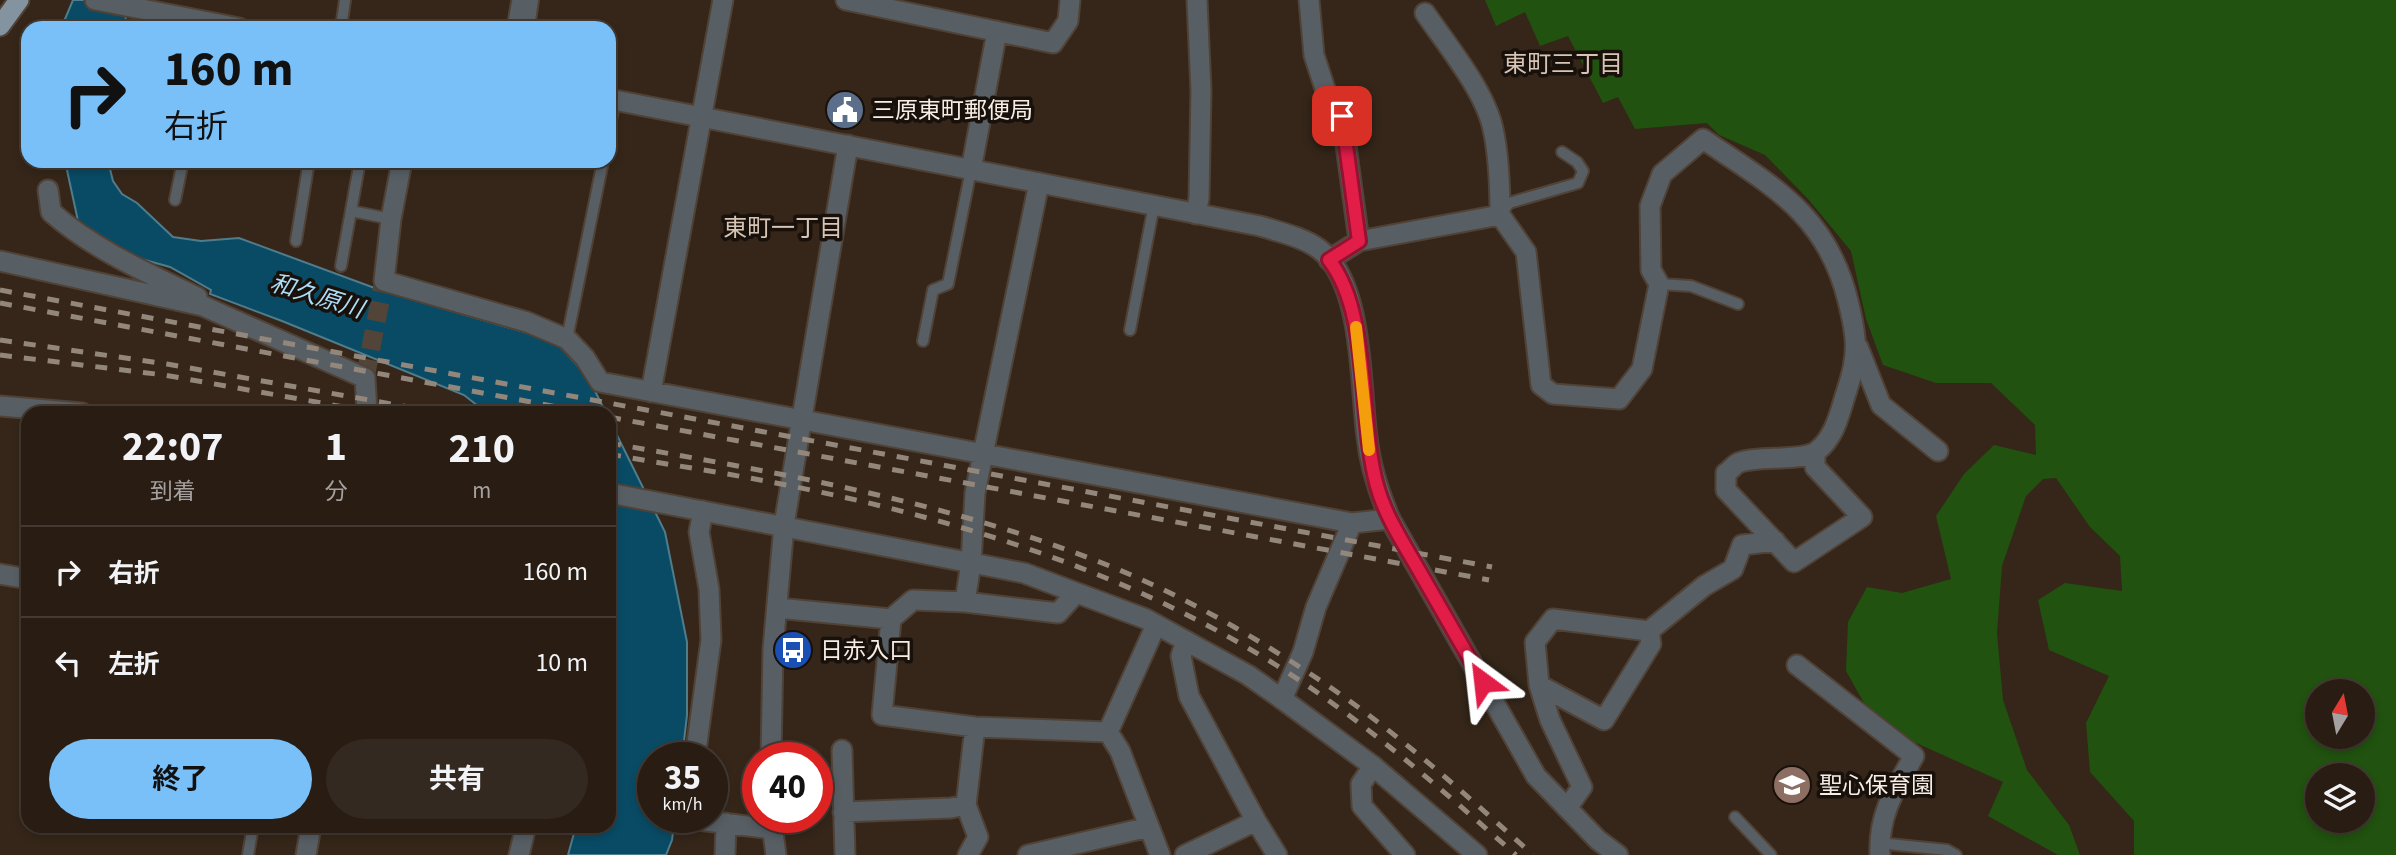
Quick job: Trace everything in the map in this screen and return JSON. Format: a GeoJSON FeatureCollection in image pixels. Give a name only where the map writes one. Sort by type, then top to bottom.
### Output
{"type":"FeatureCollection","features":[{"type":"Feature","properties":{"kind":"main road"},"geometry":{"type":"LineString","coordinates":[[0,26],[19,0]]}},
{"type":"Feature","properties":{"kind":"street"},"geometry":{"type":"LineString","coordinates":[[95,0],[155,8],[197,21]]}},
{"type":"Feature","properties":{"kind":"street"},"geometry":{"type":"LineString","coordinates":[[518,21],[522,0]]}},
{"type":"Feature","properties":{"kind":"street"},"geometry":{"type":"LineString","coordinates":[[651,392],[723,0]]}},
{"type":"Feature","properties":{"kind":"street"},"geometry":{"type":"LineString","coordinates":[[846,0],[1053,43],[1069,21],[1070,0]]}},
{"type":"Feature","properties":{"kind":"street"},"geometry":{"type":"LineString","coordinates":[[1196,214],[1199,198],[1201,91],[1197,0]]}},
{"type":"Feature","properties":{"kind":"street"},"geometry":{"type":"LineString","coordinates":[[1309,0],[1314,55],[1328,98],[1342,116],[1359,241]]}},
{"type":"Feature","properties":{"kind":"street"},"geometry":{"type":"LineString","coordinates":[[1425,13],[1462,66],[1488,112],[1493,129],[1500,215],[1526,252],[1541,385],[1553,394],[1619,399],[1642,369],[1660,284],[1651,270],[1650,205],[1662,174],[1703,139],[1779,190],[1819,231],[1841,273],[1857,346],[1881,405],[1938,451]]}},
{"type":"Feature","properties":{"kind":"street"},"geometry":{"type":"LineString","coordinates":[[971,170],[997,31]]}},
{"type":"Feature","properties":{"kind":"street"},"geometry":{"type":"LineString","coordinates":[[616,101],[1260,226],[1293,236],[1320,250],[1338,272],[1356,324],[1367,440],[1377,487],[1390,519],[1536,776],[1598,840],[1618,855]]}},
{"type":"Feature","properties":{"kind":"street"},"geometry":{"type":"LineString","coordinates":[[771,742],[773,649],[784,525],[848,145]]}},
{"type":"Feature","properties":{"kind":"street"},"geometry":{"type":"LineString","coordinates":[[401,168],[391,219],[384,281],[527,322],[567,339],[585,358],[600,382],[1352,523],[1390,519]]}},
{"type":"Feature","properties":{"kind":"street"},"geometry":{"type":"LineString","coordinates":[[965,602],[971,563],[975,493],[1039,183]]}},
{"type":"Feature","properties":{"kind":"street"},"geometry":{"type":"LineString","coordinates":[[48,190],[51,212],[65,225],[95,244],[199,298],[202,306]]}},
{"type":"Feature","properties":{"kind":"street"},"geometry":{"type":"LineString","coordinates":[[1329,260],[1359,241],[1500,215]]}},
{"type":"Feature","properties":{"kind":"street"},"geometry":{"type":"LineString","coordinates":[[0,261],[202,306],[365,378],[367,406]]}},
{"type":"Feature","properties":{"kind":"street"},"geometry":{"type":"LineString","coordinates":[[1815,454],[1815,467],[1862,517],[1794,562],[1726,489],[1726,474],[1738,463],[1815,454],[1831,438],[1853,374],[1857,346]]}},
{"type":"Feature","properties":{"kind":"street"},"geometry":{"type":"LineString","coordinates":[[0,405],[21,407]]}},
{"type":"Feature","properties":{"kind":"street"},"geometry":{"type":"LineString","coordinates":[[616,494],[1024,573],[1156,625],[1248,675],[1282,699],[1373,766],[1477,855]]}},
{"type":"Feature","properties":{"kind":"street"},"geometry":{"type":"LineString","coordinates":[[697,742],[711,640],[709,589],[699,532],[703,511]]}},
{"type":"Feature","properties":{"kind":"street"},"geometry":{"type":"LineString","coordinates":[[1282,699],[1303,652],[1316,607],[1352,523]]}},
{"type":"Feature","properties":{"kind":"street"},"geometry":{"type":"LineString","coordinates":[[1567,808],[1583,787],[1550,720],[1539,685],[1535,642],[1553,619],[1649,631],[1704,586],[1733,569],[1742,545],[1775,541]]}},
{"type":"Feature","properties":{"kind":"street"},"geometry":{"type":"LineString","coordinates":[[0,574],[21,578]]}},
{"type":"Feature","properties":{"kind":"street"},"geometry":{"type":"LineString","coordinates":[[1076,593],[1058,613],[965,602],[913,600],[891,619],[882,715],[975,727],[1108,732]]}},
{"type":"Feature","properties":{"kind":"street"},"geometry":{"type":"LineString","coordinates":[[777,608],[891,619]]}},
{"type":"Feature","properties":{"kind":"street"},"geometry":{"type":"LineString","coordinates":[[1108,732],[1156,625]]}},
{"type":"Feature","properties":{"kind":"street"},"geometry":{"type":"LineString","coordinates":[[1539,685],[1604,720],[1651,644],[1649,631]]}},
{"type":"Feature","properties":{"kind":"street"},"geometry":{"type":"LineString","coordinates":[[1186,641],[1181,656],[1189,696],[1277,855]]}},
{"type":"Feature","properties":{"kind":"street"},"geometry":{"type":"LineString","coordinates":[[1797,665],[1914,756],[1887,802],[1879,849]]}},
{"type":"Feature","properties":{"kind":"street"},"geometry":{"type":"LineString","coordinates":[[968,855],[978,837],[966,805],[975,727]]}},
{"type":"Feature","properties":{"kind":"street"},"geometry":{"type":"LineString","coordinates":[[1108,732],[1120,751],[1160,855]]}},
{"type":"Feature","properties":{"kind":"street"},"geometry":{"type":"LineString","coordinates":[[842,750],[845,855]]}},
{"type":"Feature","properties":{"kind":"street"},"geometry":{"type":"LineString","coordinates":[[1373,766],[1361,784],[1362,806],[1405,855]]}},
{"type":"Feature","properties":{"kind":"street"},"geometry":{"type":"LineString","coordinates":[[843,812],[951,808],[966,805]]}},
{"type":"Feature","properties":{"kind":"street"},"geometry":{"type":"LineString","coordinates":[[1185,855],[1256,821]]}},
{"type":"Feature","properties":{"kind":"street"},"geometry":{"type":"LineString","coordinates":[[1028,855],[1149,827]]}},
{"type":"Feature","properties":{"kind":"street"},"geometry":{"type":"LineString","coordinates":[[306,855],[310,833]]}},
{"type":"Feature","properties":{"kind":"street"},"geometry":{"type":"LineString","coordinates":[[519,855],[524,833]]}},
{"type":"Feature","properties":{"kind":"street"},"geometry":{"type":"LineString","coordinates":[[725,855],[726,833]]}},
{"type":"Feature","properties":{"kind":"street"},"geometry":{"type":"LineString","coordinates":[[773,833],[776,855]]}},
{"type":"Feature","properties":{"kind":"lane"},"geometry":{"type":"LineString","coordinates":[[342,21],[345,0]]}},
{"type":"Feature","properties":{"kind":"lane"},"geometry":{"type":"LineString","coordinates":[[530,21],[533,0]]}},
{"type":"Feature","properties":{"kind":"lane"},"geometry":{"type":"LineString","coordinates":[[1500,215],[1509,203],[1578,183],[1583,171],[1577,162],[1562,152]]}},
{"type":"Feature","properties":{"kind":"lane"},"geometry":{"type":"LineString","coordinates":[[176,200],[182,168]]}},
{"type":"Feature","properties":{"kind":"lane"},"geometry":{"type":"LineString","coordinates":[[296,241],[308,168]]}},
{"type":"Feature","properties":{"kind":"lane"},"geometry":{"type":"LineString","coordinates":[[341,266],[359,168]]}},
{"type":"Feature","properties":{"kind":"lane"},"geometry":{"type":"LineString","coordinates":[[567,339],[602,168]]}},
{"type":"Feature","properties":{"kind":"lane"},"geometry":{"type":"LineString","coordinates":[[922,341],[933,290],[948,284],[971,170]]}},
{"type":"Feature","properties":{"kind":"lane"},"geometry":{"type":"LineString","coordinates":[[1130,330],[1154,205]]}},
{"type":"Feature","properties":{"kind":"lane"},"geometry":{"type":"LineString","coordinates":[[351,211],[391,219]]}},
{"type":"Feature","properties":{"kind":"lane"},"geometry":{"type":"LineString","coordinates":[[1660,284],[1691,286],[1738,304]]}},
{"type":"Feature","properties":{"kind":"lane"},"geometry":{"type":"LineString","coordinates":[[1735,817],[1770,855]]}},
{"type":"Feature","properties":{"kind":"lane"},"geometry":{"type":"LineString","coordinates":[[248,855],[252,833]]}},
{"type":"Feature","properties":{"kind":"lane"},"geometry":{"type":"LineString","coordinates":[[1879,849],[1947,850],[1956,855]]}},
{"type":"Feature","properties":{"kind":"green space"},"geometry":{"type":"Polygon","coordinates":[[[1485,0],[2396,0],[2396,855],[2134,855],[2134,821],[2090,772],[2086,723],[2109,676],[2049,650],[2038,600],[2065,583],[2122,591],[2120,556],[2090,527],[2056,478],[2043,479],[2026,496],[2002,566],[1997,633],[2003,700],[2027,770],[2069,825],[2080,855],[2058,855],[1988,816],[2003,782],[1914,742],[1864,703],[1846,671],[1848,622],[1867,587],[1902,593],[1951,579],[1936,516],[1964,474],[1994,445],[2036,455],[2035,425],[1991,383],[1936,383],[1883,365],[1866,319],[1851,251],[1808,199],[1765,155],[1719,135],[1707,123],[1635,129],[1618,97],[1603,103],[1568,36],[1540,46],[1525,12],[1496,26],[1485,0]]]}},
{"type":"Feature","properties":{"kind":"water"},"geometry":{"type":"Polygon","coordinates":[[[73,0],[127,0],[126,21],[65,19],[73,0]]]}},
{"type":"Feature","properties":{"kind":"water","name":"和久原川"},"geometry":{"type":"Polygon","coordinates":[[[67,168],[110,168],[113,181],[122,194],[137,203],[173,237],[201,241],[239,238],[380,290],[555,341],[588,377],[602,406],[478,406],[464,395],[210,294],[211,290],[170,267],[127,255],[78,221],[67,168]]]}},
{"type":"Feature","properties":{"kind":"water"},"geometry":{"type":"Polygon","coordinates":[[[616,433],[665,532],[687,642],[687,715],[684,742],[637,742],[637,833],[673,833],[666,855],[568,855],[574,833],[616,833],[616,433]]]}},
{"type":"Feature","properties":{"kind":"tunnel"},"geometry":{"type":"LineString","coordinates":[[365,378],[384,281]]}},
{"type":"Feature","properties":{"kind":"railway"},"geometry":{"type":"LineString","coordinates":[[0,290],[1492,567]]}},
{"type":"Feature","properties":{"kind":"railway"},"geometry":{"type":"LineString","coordinates":[[0,303],[552,406]]}},
{"type":"Feature","properties":{"kind":"railway"},"geometry":{"type":"LineString","coordinates":[[0,340],[167,364],[403,406]]}},
{"type":"Feature","properties":{"kind":"railway"},"geometry":{"type":"LineString","coordinates":[[0,355],[164,375],[339,406]]}},
{"type":"Feature","properties":{"kind":"railway"},"geometry":{"type":"LineString","coordinates":[[616,418],[1489,580]]}},
{"type":"Feature","properties":{"kind":"railway"},"geometry":{"type":"LineString","coordinates":[[616,444],[795,477],[917,505],[1038,540],[1126,573],[1212,615],[1321,681],[1404,742],[1533,855]]}},
{"type":"Feature","properties":{"kind":"railway"},"geometry":{"type":"LineString","coordinates":[[616,455],[755,479],[891,508],[1025,548],[1154,599],[1216,630],[1308,686],[1400,755],[1516,855]]}},
{"type":"Feature","properties":{"kind":"slow traffic"},"geometry":{"type":"LineString","coordinates":[[1356,327],[1369,450]]}},
{"type":"Feature","properties":{"kind":"place","name":"三原東町郵便局"},"geometry":{"type":"Point","coordinates":[845,110]}},
{"type":"Feature","properties":{"kind":"place","name":"日赤入口"},"geometry":{"type":"Point","coordinates":[793,650]}},
{"type":"Feature","properties":{"kind":"place","name":"聖心保育園"},"geometry":{"type":"Point","coordinates":[1792,785]}},
{"type":"Feature","properties":{"kind":"district","name":"東町三丁目"},"geometry":{"type":"Point","coordinates":[1563,64]}},
{"type":"Feature","properties":{"kind":"district","name":"東町一丁目"},"geometry":{"type":"Point","coordinates":[783,228]}},
{"type":"Feature","properties":{"kind":"route"},"geometry":{"type":"LineString","coordinates":[[1342,116],[1359,241],[1329,260],[1338,272],[1348,295],[1356,324],[1367,440],[1377,487],[1390,519],[1483,682]]}}]}
